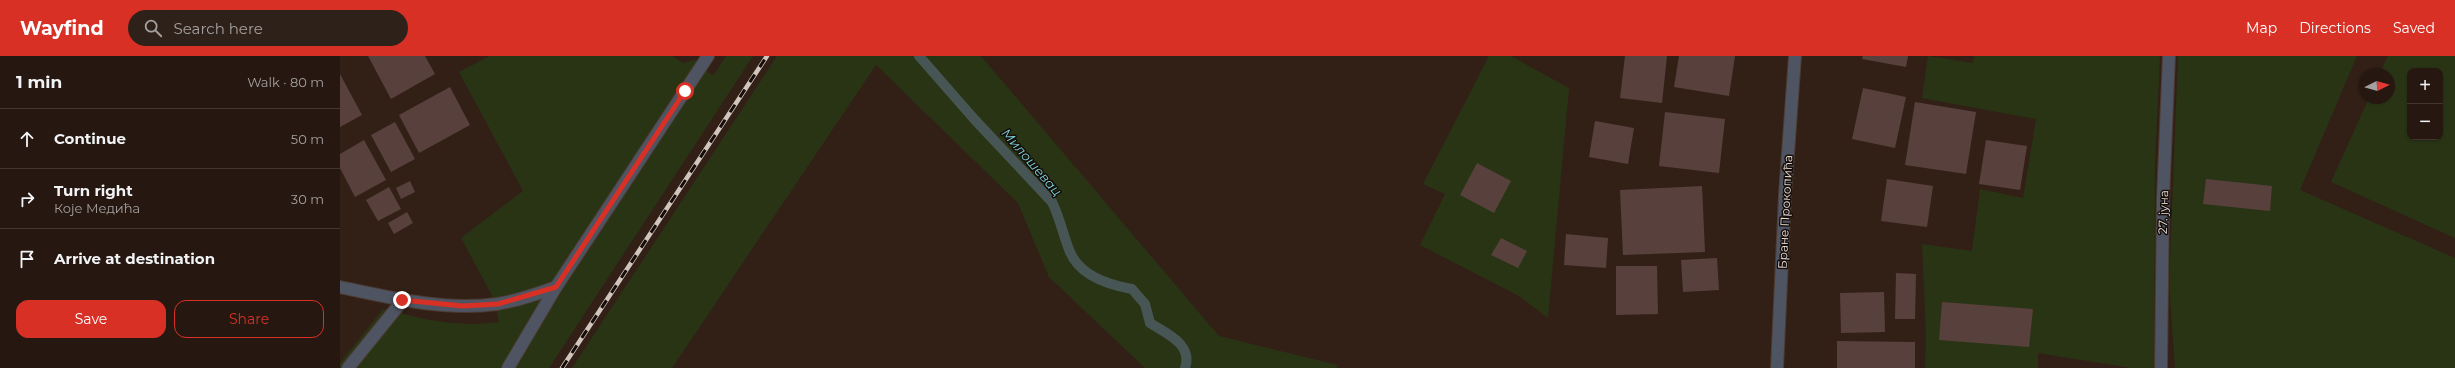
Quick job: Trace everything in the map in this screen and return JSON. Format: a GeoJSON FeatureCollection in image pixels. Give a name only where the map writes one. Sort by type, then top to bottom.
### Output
{"type":"FeatureCollection","features":[{"type":"Feature","properties":{"kind":"street"},"geometry":{"type":"LineString","coordinates":[[508,368],[556,287],[708,56]]}},
{"type":"Feature","properties":{"kind":"street","name":"Бране Прокопића"},"geometry":{"type":"LineString","coordinates":[[1777,368],[1785,195],[1795,56]]}},
{"type":"Feature","properties":{"kind":"street","name":"27. јуна"},"geometry":{"type":"LineString","coordinates":[[2161,368],[2163,199],[2169,56]]}},
{"type":"Feature","properties":{"kind":"street"},"geometry":{"type":"LineString","coordinates":[[340,287],[402,300],[463,306],[498,304],[556,287]]}},
{"type":"Feature","properties":{"kind":"street"},"geometry":{"type":"LineString","coordinates":[[348,368],[402,300]]}},
{"type":"Feature","properties":{"kind":"green space"},"geometry":{"type":"Polygon","coordinates":[[[490,56],[672,56],[683,63],[695,60],[713,76],[726,56],[753,56],[549,368],[340,368],[340,363],[383,309],[440,322],[484,324],[499,322],[494,299],[461,238],[523,191],[459,72],[490,56]]]}},
{"type":"Feature","properties":{"kind":"green space"},"geometry":{"type":"Polygon","coordinates":[[[777,56],[981,56],[1219,336],[1338,365],[1336,368],[1145,368],[1049,277],[1018,203],[876,65],[672,368],[572,368],[777,56]]]}},
{"type":"Feature","properties":{"kind":"green space"},"geometry":{"type":"Polygon","coordinates":[[[1489,56],[1511,56],[1569,88],[1548,318],[1519,296],[1420,245],[1445,194],[1423,184],[1489,56]]]}},
{"type":"Feature","properties":{"kind":"green space"},"geometry":{"type":"Polygon","coordinates":[[[1928,56],[1973,63],[1974,56],[2160,56],[2155,164],[2154,368],[2131,368],[2038,353],[2038,368],[1925,368],[1926,335],[1922,244],[1972,251],[1980,189],[2023,198],[2036,119],[1922,98],[1928,56]]]}},
{"type":"Feature","properties":{"kind":"green space"},"geometry":{"type":"Polygon","coordinates":[[[2178,56],[2357,56],[2300,190],[2455,258],[2455,368],[2175,368],[2169,285],[2178,56]]]}},
{"type":"Feature","properties":{"kind":"green space"},"geometry":{"type":"Polygon","coordinates":[[[2388,56],[2455,56],[2455,238],[2331,182],[2366,104],[2395,104],[2395,68],[2382,68],[2388,56]]]}},
{"type":"Feature","properties":{"kind":"building"},"geometry":{"type":"Polygon","coordinates":[[[368,56],[425,56],[435,74],[391,99],[368,56]]]}},
{"type":"Feature","properties":{"kind":"building"},"geometry":{"type":"Polygon","coordinates":[[[1625,56],[1667,56],[1662,103],[1620,98],[1625,56]]]}},
{"type":"Feature","properties":{"kind":"building"},"geometry":{"type":"Polygon","coordinates":[[[1679,56],[1735,56],[1729,96],[1674,87],[1679,56]]]}},
{"type":"Feature","properties":{"kind":"building"},"geometry":{"type":"Polygon","coordinates":[[[1863,56],[1908,56],[1906,67],[1862,59],[1863,56]]]}},
{"type":"Feature","properties":{"kind":"building"},"geometry":{"type":"Polygon","coordinates":[[[340,74],[362,115],[340,127],[340,74]]]}},
{"type":"Feature","properties":{"kind":"building"},"geometry":{"type":"Polygon","coordinates":[[[450,87],[470,125],[419,153],[399,115],[450,87]]]}},
{"type":"Feature","properties":{"kind":"building"},"geometry":{"type":"Polygon","coordinates":[[[1863,88],[1906,97],[1895,148],[1852,139],[1863,88]]]}},
{"type":"Feature","properties":{"kind":"building"},"geometry":{"type":"Polygon","coordinates":[[[1915,102],[1976,112],[1966,174],[1905,165],[1915,102]]]}},
{"type":"Feature","properties":{"kind":"building"},"geometry":{"type":"Polygon","coordinates":[[[1665,112],[1725,119],[1719,173],[1659,166],[1665,112]]]}},
{"type":"Feature","properties":{"kind":"building"},"geometry":{"type":"Polygon","coordinates":[[[1595,121],[1634,128],[1628,164],[1589,157],[1595,121]]]}},
{"type":"Feature","properties":{"kind":"building"},"geometry":{"type":"Polygon","coordinates":[[[395,122],[415,159],[391,172],[371,135],[395,122]]]}},
{"type":"Feature","properties":{"kind":"building"},"geometry":{"type":"Polygon","coordinates":[[[364,140],[386,180],[355,197],[340,168],[340,154],[364,140]]]}},
{"type":"Feature","properties":{"kind":"building"},"geometry":{"type":"Polygon","coordinates":[[[1986,140],[2027,146],[2020,190],[1979,184],[1986,140]]]}},
{"type":"Feature","properties":{"kind":"building"},"geometry":{"type":"Polygon","coordinates":[[[1477,163],[1511,181],[1494,213],[1460,195],[1477,163]]]}},
{"type":"Feature","properties":{"kind":"building"},"geometry":{"type":"Polygon","coordinates":[[[1887,179],[1933,186],[1927,227],[1881,221],[1887,179]]]}},
{"type":"Feature","properties":{"kind":"building"},"geometry":{"type":"Polygon","coordinates":[[[2206,179],[2272,186],[2270,211],[2203,204],[2206,179]]]}},
{"type":"Feature","properties":{"kind":"building"},"geometry":{"type":"Polygon","coordinates":[[[410,181],[415,192],[401,199],[396,188],[410,181]]]}},
{"type":"Feature","properties":{"kind":"building"},"geometry":{"type":"Polygon","coordinates":[[[1702,186],[1705,252],[1623,255],[1620,190],[1702,186]]]}},
{"type":"Feature","properties":{"kind":"building"},"geometry":{"type":"Polygon","coordinates":[[[389,187],[401,209],[378,221],[366,200],[389,187]]]}},
{"type":"Feature","properties":{"kind":"building"},"geometry":{"type":"Polygon","coordinates":[[[407,212],[413,223],[394,234],[388,223],[407,212]]]}},
{"type":"Feature","properties":{"kind":"building"},"geometry":{"type":"Polygon","coordinates":[[[1566,234],[1608,238],[1606,268],[1564,265],[1566,234]]]}},
{"type":"Feature","properties":{"kind":"building"},"geometry":{"type":"Polygon","coordinates":[[[1501,238],[1527,251],[1518,268],[1491,255],[1501,238]]]}},
{"type":"Feature","properties":{"kind":"building"},"geometry":{"type":"Polygon","coordinates":[[[1717,258],[1719,290],[1683,292],[1681,260],[1717,258]]]}},
{"type":"Feature","properties":{"kind":"building"},"geometry":{"type":"Polygon","coordinates":[[[1616,266],[1657,266],[1658,314],[1616,315],[1616,266]]]}},
{"type":"Feature","properties":{"kind":"building"},"geometry":{"type":"Polygon","coordinates":[[[1896,273],[1916,274],[1915,319],[1895,319],[1896,273]]]}},
{"type":"Feature","properties":{"kind":"building"},"geometry":{"type":"Polygon","coordinates":[[[1884,292],[1885,332],[1841,333],[1840,293],[1884,292]]]}},
{"type":"Feature","properties":{"kind":"building"},"geometry":{"type":"Polygon","coordinates":[[[1942,302],[2033,309],[2029,347],[1939,340],[1942,302]]]}},
{"type":"Feature","properties":{"kind":"building"},"geometry":{"type":"Polygon","coordinates":[[[1837,341],[1915,342],[1915,368],[1837,368],[1837,341]]]}},
{"type":"Feature","properties":{"kind":"waterway","name":"Милошевац"},"geometry":{"type":"LineString","coordinates":[[919,56],[975,120],[1052,202],[1070,252],[1075,260],[1081,267],[1096,278],[1114,285],[1132,289],[1145,304],[1150,323],[1171,336],[1182,346],[1185,352],[1185,368]]}},
{"type":"Feature","properties":{"kind":"railway"},"geometry":{"type":"LineString","coordinates":[[562,368],[767,56]]}},
{"type":"Feature","properties":{"kind":"route"},"geometry":{"type":"LineString","coordinates":[[402,300],[463,306],[498,304],[527,297],[556,287],[685,91]]}}]}
